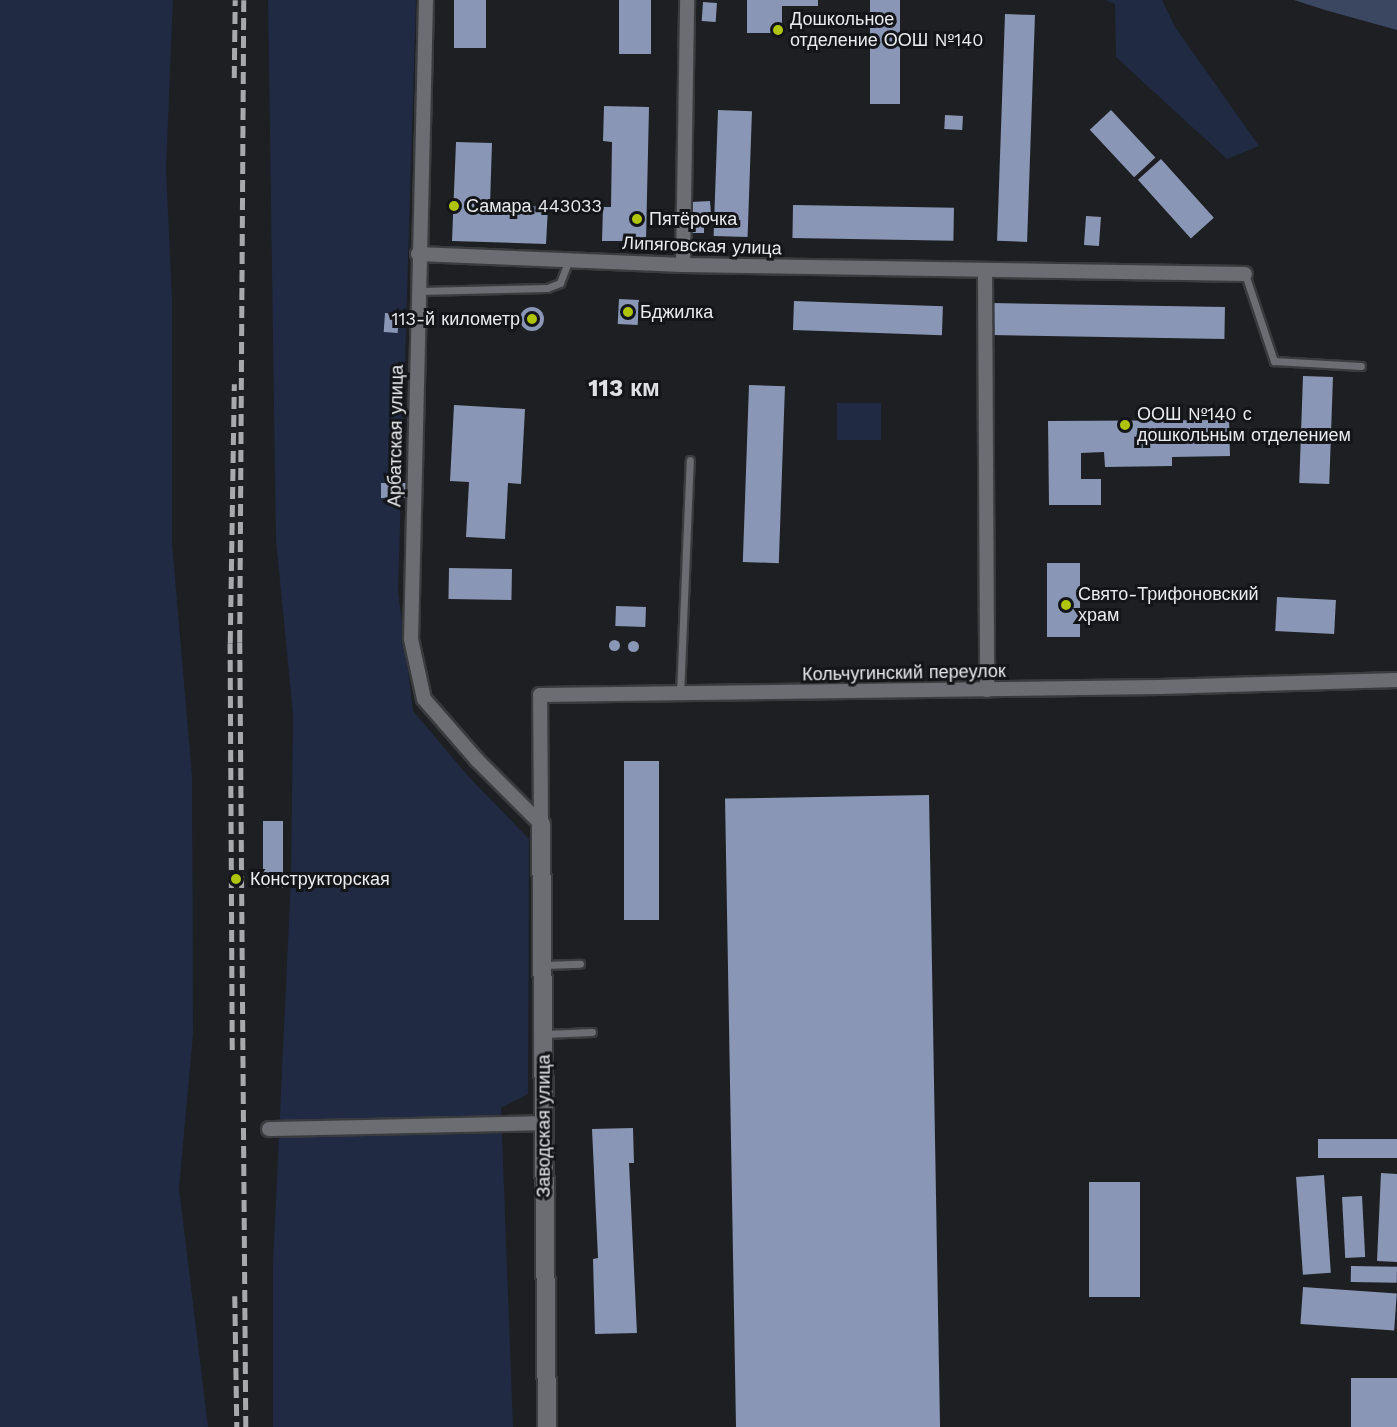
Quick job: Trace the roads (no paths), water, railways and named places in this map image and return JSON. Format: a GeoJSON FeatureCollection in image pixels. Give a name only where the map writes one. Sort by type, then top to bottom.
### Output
{"type":"FeatureCollection","features":[{"type":"Feature","properties":{"kind":"street","name":"Арбатская улица"},"geometry":{"type":"LineString","coordinates":[[426,0],[416,291],[411,639],[424,699],[477,760],[541,824]]}},
{"type":"Feature","properties":{"kind":"street"},"geometry":{"type":"LineString","coordinates":[[683,265],[687,0]]}},
{"type":"Feature","properties":{"kind":"street","name":"Липяговская улица"},"geometry":{"type":"LineString","coordinates":[[418,254],[683,265],[1245,274]]}},
{"type":"Feature","properties":{"kind":"street"},"geometry":{"type":"LineString","coordinates":[[985,270],[987,690]]}},
{"type":"Feature","properties":{"kind":"street","name":"Кольчугинский переулок"},"geometry":{"type":"LineString","coordinates":[[541,824],[540,695],[987,690],[1397,680]]}},
{"type":"Feature","properties":{"kind":"street","name":"Заводская улица"},"geometry":{"type":"LineString","coordinates":[[541,824],[548,1427]]}},
{"type":"Feature","properties":{"kind":"street"},"geometry":{"type":"LineString","coordinates":[[269,1129],[544,1123]]}},
{"type":"Feature","properties":{"kind":"lane"},"geometry":{"type":"LineString","coordinates":[[416,291],[547,288],[560,283],[569,259]]}},
{"type":"Feature","properties":{"kind":"lane"},"geometry":{"type":"LineString","coordinates":[[1245,274],[1274,361],[1361,366]]}},
{"type":"Feature","properties":{"kind":"lane"},"geometry":{"type":"LineString","coordinates":[[680,693],[690,460]]}},
{"type":"Feature","properties":{"kind":"lane"},"geometry":{"type":"LineString","coordinates":[[543,965],[580,964]]}},
{"type":"Feature","properties":{"kind":"lane"},"geometry":{"type":"LineString","coordinates":[[544,1034],[592,1032]]}},
{"type":"Feature","properties":{"kind":"railway"},"geometry":{"type":"LineString","coordinates":[[234,78],[235,0]]}},
{"type":"Feature","properties":{"kind":"railway"},"geometry":{"type":"LineString","coordinates":[[244,0],[240,642],[246,1427]]}},
{"type":"Feature","properties":{"kind":"railway"},"geometry":{"type":"LineString","coordinates":[[232,1050],[230,643],[234,384]]}},
{"type":"Feature","properties":{"kind":"railway"},"geometry":{"type":"LineString","coordinates":[[235,1296],[237,1427]]}},
{"type":"Feature","properties":{"kind":"place","name":"Дошкольное отделение ООШ №140"},"geometry":{"type":"Point","coordinates":[778,30]}},
{"type":"Feature","properties":{"kind":"place","name":"Самара 443033"},"geometry":{"type":"Point","coordinates":[454,206]}},
{"type":"Feature","properties":{"kind":"place","name":"Пятёрочка"},"geometry":{"type":"Point","coordinates":[637,219]}},
{"type":"Feature","properties":{"kind":"place","name":"Бджилка"},"geometry":{"type":"Point","coordinates":[628,312]}},
{"type":"Feature","properties":{"kind":"place","name":"113-й километр"},"geometry":{"type":"Point","coordinates":[532,319]}},
{"type":"Feature","properties":{"kind":"place","name":"ООШ №140 с дошкольным отделением"},"geometry":{"type":"Point","coordinates":[1125,425]}},
{"type":"Feature","properties":{"kind":"place","name":"Свято-Трифоновский храм"},"geometry":{"type":"Point","coordinates":[1066,605]}},
{"type":"Feature","properties":{"kind":"place","name":"Конструкторская"},"geometry":{"type":"Point","coordinates":[236,879]}},
{"type":"Feature","properties":{"kind":"district","name":"113 км"},"geometry":{"type":"Point","coordinates":[624,389]}}]}
